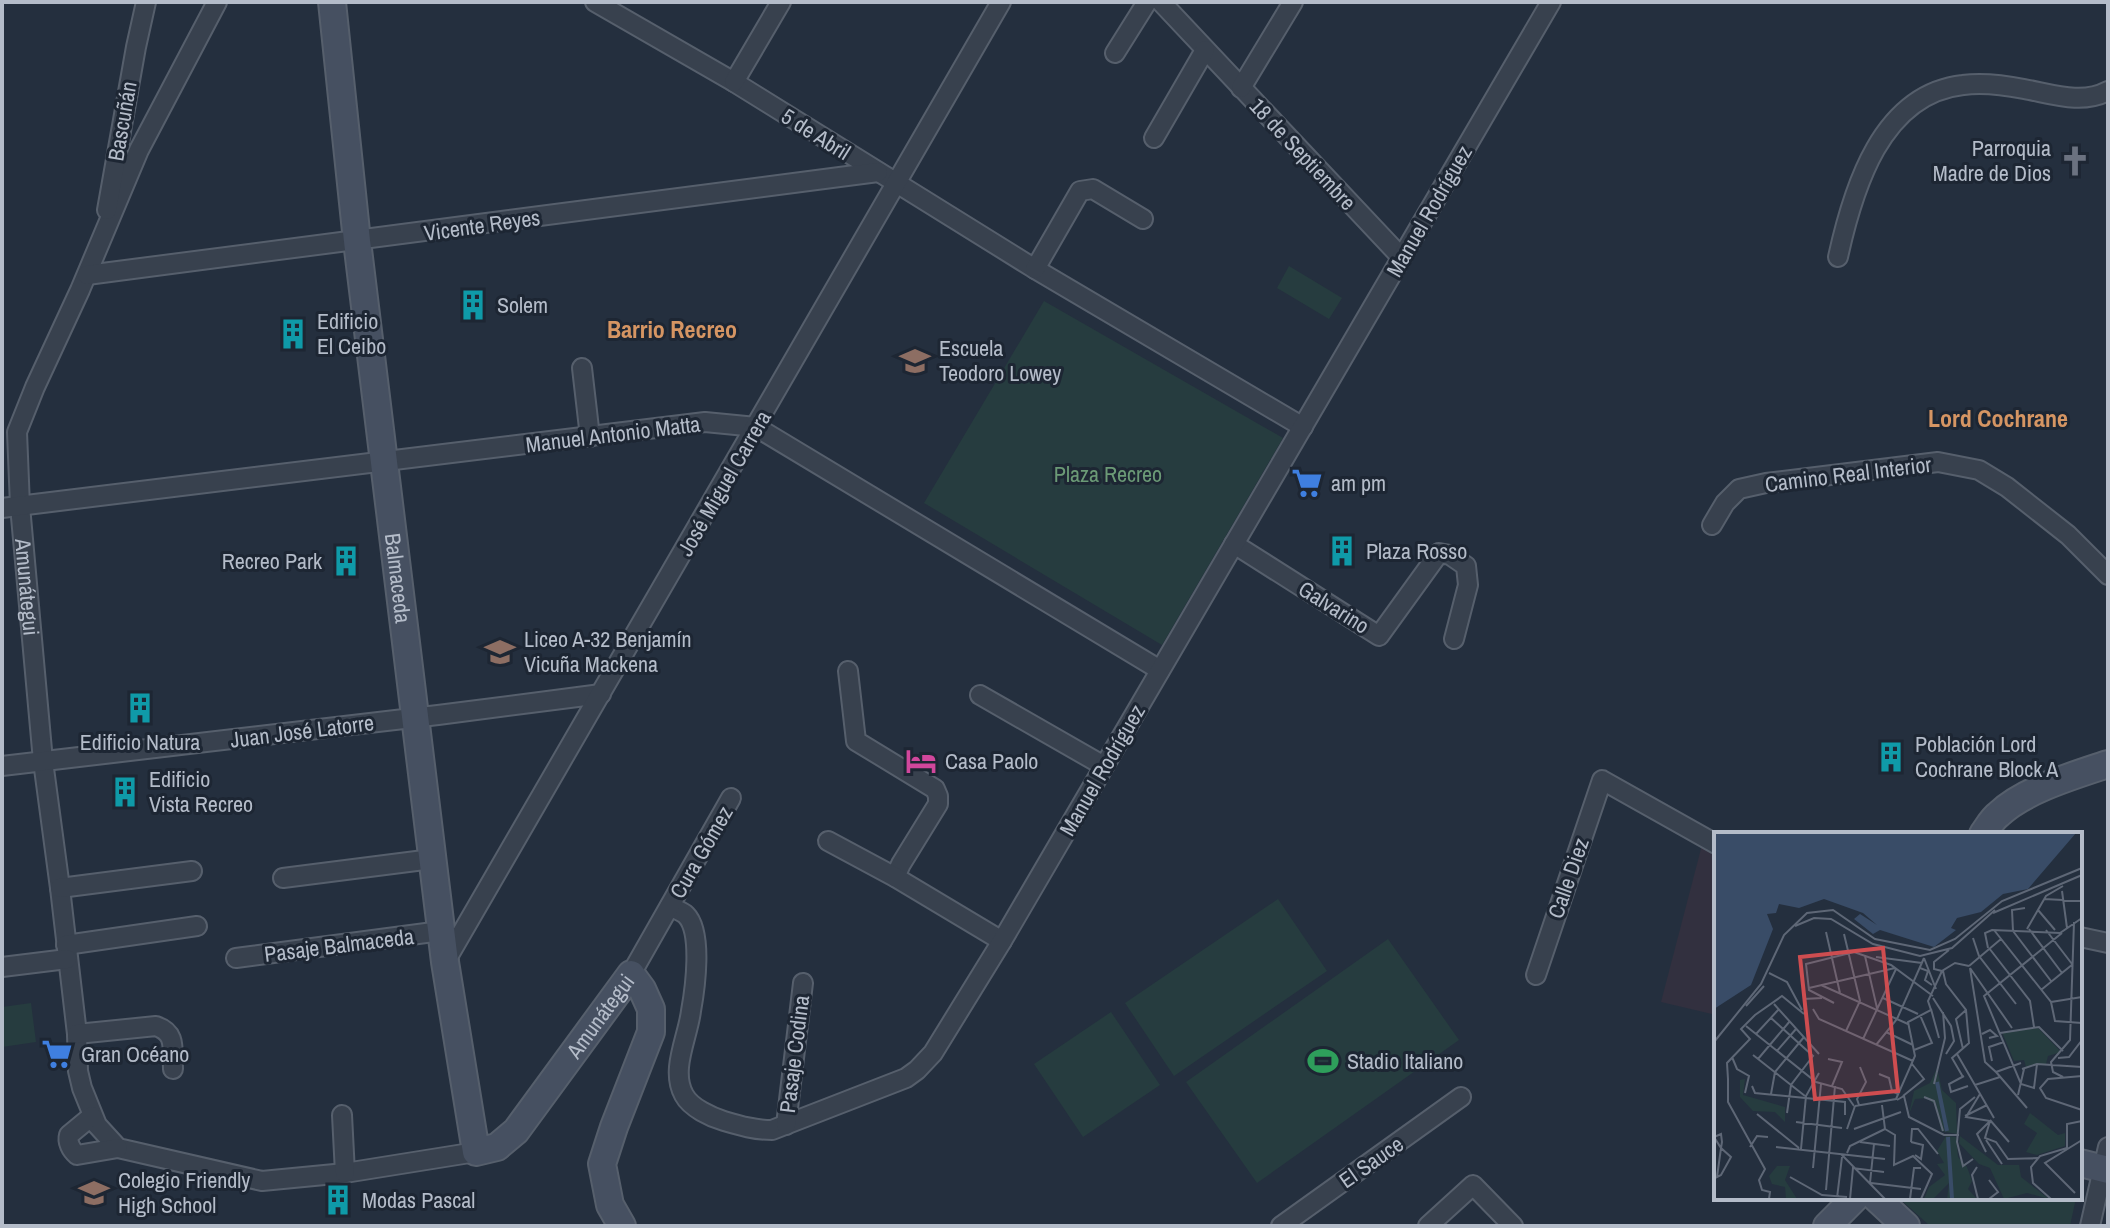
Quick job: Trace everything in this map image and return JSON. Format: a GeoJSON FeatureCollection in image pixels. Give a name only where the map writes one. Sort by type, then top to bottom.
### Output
{"type":"FeatureCollection","features":[{"type":"Feature","properties":{"kind":"street","name":"Bascuñán"},"geometry":{"type":"LineString","coordinates":[[102,240],[146,2]]}},
{"type":"Feature","properties":{"kind":"street","name":"Amunátegui"},"geometry":{"type":"LineString","coordinates":[[118,1148],[92,1116],[78,1071],[77,1034],[60,888],[11,507],[17,432],[139,150],[217,2]]}},
{"type":"Feature","properties":{"kind":"street","name":"Balmaceda"},"geometry":{"type":"LineString","coordinates":[[332,2],[357,241],[441,931],[476,1152]]}},
{"type":"Feature","properties":{"kind":"street"},"geometry":{"type":"LineString","coordinates":[[734,82],[781,2]]}},
{"type":"Feature","properties":{"kind":"street","name":"José Miguel Carrera"},"geometry":{"type":"LineString","coordinates":[[445,962],[1001,2]]}},
{"type":"Feature","properties":{"kind":"street"},"geometry":{"type":"LineString","coordinates":[[1115,53],[1147,2]]}},
{"type":"Feature","properties":{"kind":"street","name":"18 de Septiembre"},"geometry":{"type":"LineString","coordinates":[[1161,2],[1401,257]]}},
{"type":"Feature","properties":{"kind":"street"},"geometry":{"type":"LineString","coordinates":[[1241,88],[1293,2]]}},
{"type":"Feature","properties":{"kind":"street","name":"Manuel Rodríguez"},"geometry":{"type":"LineString","coordinates":[[670,906],[685,915],[694,928],[696,954],[692,1011],[678,1072],[681,1088],[685,1098],[712,1118],[756,1130],[772,1130],[906,1078],[917,1070],[933,1053],[1002,941],[1551,2]]}},
{"type":"Feature","properties":{"kind":"street","name":"5 de Abril"},"geometry":{"type":"LineString","coordinates":[[606,5],[1035,269],[1303,427]]}},
{"type":"Feature","properties":{"kind":"street"},"geometry":{"type":"LineString","coordinates":[[1154,138],[1205,50]]}},
{"type":"Feature","properties":{"kind":"street"},"geometry":{"type":"LineString","coordinates":[[1838,257],[1848,213],[1869,160],[1886,131],[1908,109],[1934,93],[1961,85],[1997,84],[2087,99],[2108,91]]}},
{"type":"Feature","properties":{"kind":"street","name":"Vicente Reyes"},"geometry":{"type":"LineString","coordinates":[[87,275],[878,172]]}},
{"type":"Feature","properties":{"kind":"street"},"geometry":{"type":"LineString","coordinates":[[1035,269],[1080,191],[1093,189],[1143,219]]}},
{"type":"Feature","properties":{"kind":"street"},"geometry":{"type":"LineString","coordinates":[[582,368],[590,437]]}},
{"type":"Feature","properties":{"kind":"street","name":"Manuel Antonio Matta"},"geometry":{"type":"LineString","coordinates":[[11,507],[705,422],[756,427],[1160,670]]}},
{"type":"Feature","properties":{"kind":"street","name":"Camino Real Interior"},"geometry":{"type":"LineString","coordinates":[[1712,525],[1725,503],[1739,489],[1938,462],[1979,470],[2007,487],[2068,535],[2108,575]]}},
{"type":"Feature","properties":{"kind":"street","name":"Galvarino"},"geometry":{"type":"LineString","coordinates":[[1234,544],[1379,636],[1439,553],[1450,555],[1466,566],[1468,585],[1454,639]]}},
{"type":"Feature","properties":{"kind":"street"},"geometry":{"type":"LineString","coordinates":[[848,671],[856,741],[935,789],[938,796],[938,804],[895,877]]}},
{"type":"Feature","properties":{"kind":"street","name":"Juan José Latorre"},"geometry":{"type":"LineString","coordinates":[[2,766],[601,694]]}},
{"type":"Feature","properties":{"kind":"street"},"geometry":{"type":"LineString","coordinates":[[980,695],[1104,766]]}},
{"type":"Feature","properties":{"kind":"street"},"geometry":{"type":"LineString","coordinates":[[1984,832],[1996,816],[2013,802],[2066,778],[2108,764]]}},
{"type":"Feature","properties":{"kind":"street","name":"Calle Diez"},"geometry":{"type":"LineString","coordinates":[[1536,975],[1602,780],[1714,843]]}},
{"type":"Feature","properties":{"kind":"street","name":"Cura Gómez"},"geometry":{"type":"LineString","coordinates":[[670,906],[731,798]]}},
{"type":"Feature","properties":{"kind":"street"},"geometry":{"type":"LineString","coordinates":[[828,841],[1002,941]]}},
{"type":"Feature","properties":{"kind":"street"},"geometry":{"type":"LineString","coordinates":[[283,878],[432,859]]}},
{"type":"Feature","properties":{"kind":"street"},"geometry":{"type":"LineString","coordinates":[[60,888],[192,871]]}},
{"type":"Feature","properties":{"kind":"street"},"geometry":{"type":"LineString","coordinates":[[631,974],[670,906]]}},
{"type":"Feature","properties":{"kind":"street"},"geometry":{"type":"LineString","coordinates":[[2,967],[197,926]]}},
{"type":"Feature","properties":{"kind":"street","name":"Pasaje Balmaceda"},"geometry":{"type":"LineString","coordinates":[[236,958],[441,931]]}},
{"type":"Feature","properties":{"kind":"street"},"geometry":{"type":"LineString","coordinates":[[2082,937],[2108,943]]}},
{"type":"Feature","properties":{"kind":"street","name":"Amunátegui"},"geometry":{"type":"LineString","coordinates":[[92,1116],[69,1135],[72,1151],[77,1155],[118,1148],[262,1181],[345,1173],[497,1147],[516,1131],[631,974],[651,1009],[651,1032],[602,1164],[610,1205],[622,1226]]}},
{"type":"Feature","properties":{"kind":"street","name":"Pasaje Codina"},"geometry":{"type":"LineString","coordinates":[[786,1125],[803,983]]}},
{"type":"Feature","properties":{"kind":"street"},"geometry":{"type":"LineString","coordinates":[[77,1034],[156,1026],[165,1029],[171,1035],[173,1069]]}},
{"type":"Feature","properties":{"kind":"street","name":"El Sauce"},"geometry":{"type":"LineString","coordinates":[[1281,1226],[1461,1097]]}},
{"type":"Feature","properties":{"kind":"street"},"geometry":{"type":"LineString","coordinates":[[342,1115],[345,1173]]}},
{"type":"Feature","properties":{"kind":"street"},"geometry":{"type":"LineString","coordinates":[[2090,1226],[2100,1162]]}},
{"type":"Feature","properties":{"kind":"street"},"geometry":{"type":"LineString","coordinates":[[1428,1226],[1473,1185],[1513,1226]]}},
{"type":"Feature","properties":{"kind":"street"},"geometry":{"type":"LineString","coordinates":[[1827,1226],[1853,1200]]}},
{"type":"Feature","properties":{"kind":"street"},"geometry":{"type":"LineString","coordinates":[[1878,1200],[1906,1226]]}},
{"type":"Feature","properties":{"kind":"shaded area"},"geometry":{"type":"Polygon","coordinates":[[[1702,845],[1714,851],[1714,1015],[1661,1002],[1702,845]]]}},
{"type":"Feature","properties":{"kind":"green space"},"geometry":{"type":"Polygon","coordinates":[[[1289,266],[1342,298],[1329,319],[1277,288],[1289,266]]]}},
{"type":"Feature","properties":{"kind":"green space","name":"Plaza Recreo"},"geometry":{"type":"Polygon","coordinates":[[[1044,301],[1283,438],[1162,645],[924,503],[1044,301]]]}},
{"type":"Feature","properties":{"kind":"green space"},"geometry":{"type":"Polygon","coordinates":[[[1278,899],[1327,971],[1174,1076],[1125,1003],[1278,899]]]}},
{"type":"Feature","properties":{"kind":"green space","name":"Stadio Italiano"},"geometry":{"type":"Polygon","coordinates":[[[1388,939],[1459,1040],[1257,1183],[1186,1082],[1388,939]]]}},
{"type":"Feature","properties":{"kind":"green space"},"geometry":{"type":"Polygon","coordinates":[[[31,1003],[36,1042],[2,1047],[2,1007],[31,1003]]]}},
{"type":"Feature","properties":{"kind":"green space"},"geometry":{"type":"Polygon","coordinates":[[[1111,1012],[1160,1085],[1083,1137],[1034,1064],[1111,1012]]]}},
{"type":"Feature","properties":{"kind":"green space"},"geometry":{"type":"Polygon","coordinates":[[[1901,1200],[2076,1200],[2070,1226],[1930,1226],[1901,1200]]]}},
{"type":"Feature","properties":{"kind":"place","name":"Parroquia Madre de Dios"},"geometry":{"type":"Point","coordinates":[2075,161]}},
{"type":"Feature","properties":{"kind":"place","name":"Solem"},"geometry":{"type":"Point","coordinates":[473,305]}},
{"type":"Feature","properties":{"kind":"place","name":"Edificio El Ceibo"},"geometry":{"type":"Point","coordinates":[293,334]}},
{"type":"Feature","properties":{"kind":"place","name":"Escuela Teodoro Lowey"},"geometry":{"type":"Point","coordinates":[915,361]}},
{"type":"Feature","properties":{"kind":"place","name":"am pm"},"geometry":{"type":"Point","coordinates":[1307,483]}},
{"type":"Feature","properties":{"kind":"place","name":"Plaza Rosso"},"geometry":{"type":"Point","coordinates":[1342,551]}},
{"type":"Feature","properties":{"kind":"place","name":"Recreo Park"},"geometry":{"type":"Point","coordinates":[346,561]}},
{"type":"Feature","properties":{"kind":"place","name":"Liceo A-32 Benjamín Vicuña Mackena"},"geometry":{"type":"Point","coordinates":[500,652]}},
{"type":"Feature","properties":{"kind":"place","name":"Edificio Natura"},"geometry":{"type":"Point","coordinates":[140,708]}},
{"type":"Feature","properties":{"kind":"place","name":"Población Lord Cochrane Block A"},"geometry":{"type":"Point","coordinates":[1891,757]}},
{"type":"Feature","properties":{"kind":"place","name":"Casa Paolo"},"geometry":{"type":"Point","coordinates":[921,761]}},
{"type":"Feature","properties":{"kind":"place","name":"Edificio Vista Recreo"},"geometry":{"type":"Point","coordinates":[125,792]}},
{"type":"Feature","properties":{"kind":"place","name":"Gran Océano"},"geometry":{"type":"Point","coordinates":[57,1054]}},
{"type":"Feature","properties":{"kind":"place","name":"Stadio Italiano"},"geometry":{"type":"Point","coordinates":[1323,1061]}},
{"type":"Feature","properties":{"kind":"place","name":"Colegio Friendly High School"},"geometry":{"type":"Point","coordinates":[94,1193]}},
{"type":"Feature","properties":{"kind":"place","name":"Modas Pascal"},"geometry":{"type":"Point","coordinates":[338,1200]}},
{"type":"Feature","properties":{"kind":"district","name":"Barrio Recreo"},"geometry":{"type":"Point","coordinates":[672,330]}},
{"type":"Feature","properties":{"kind":"district","name":"Lord Cochrane"},"geometry":{"type":"Point","coordinates":[1998,419]}}]}
